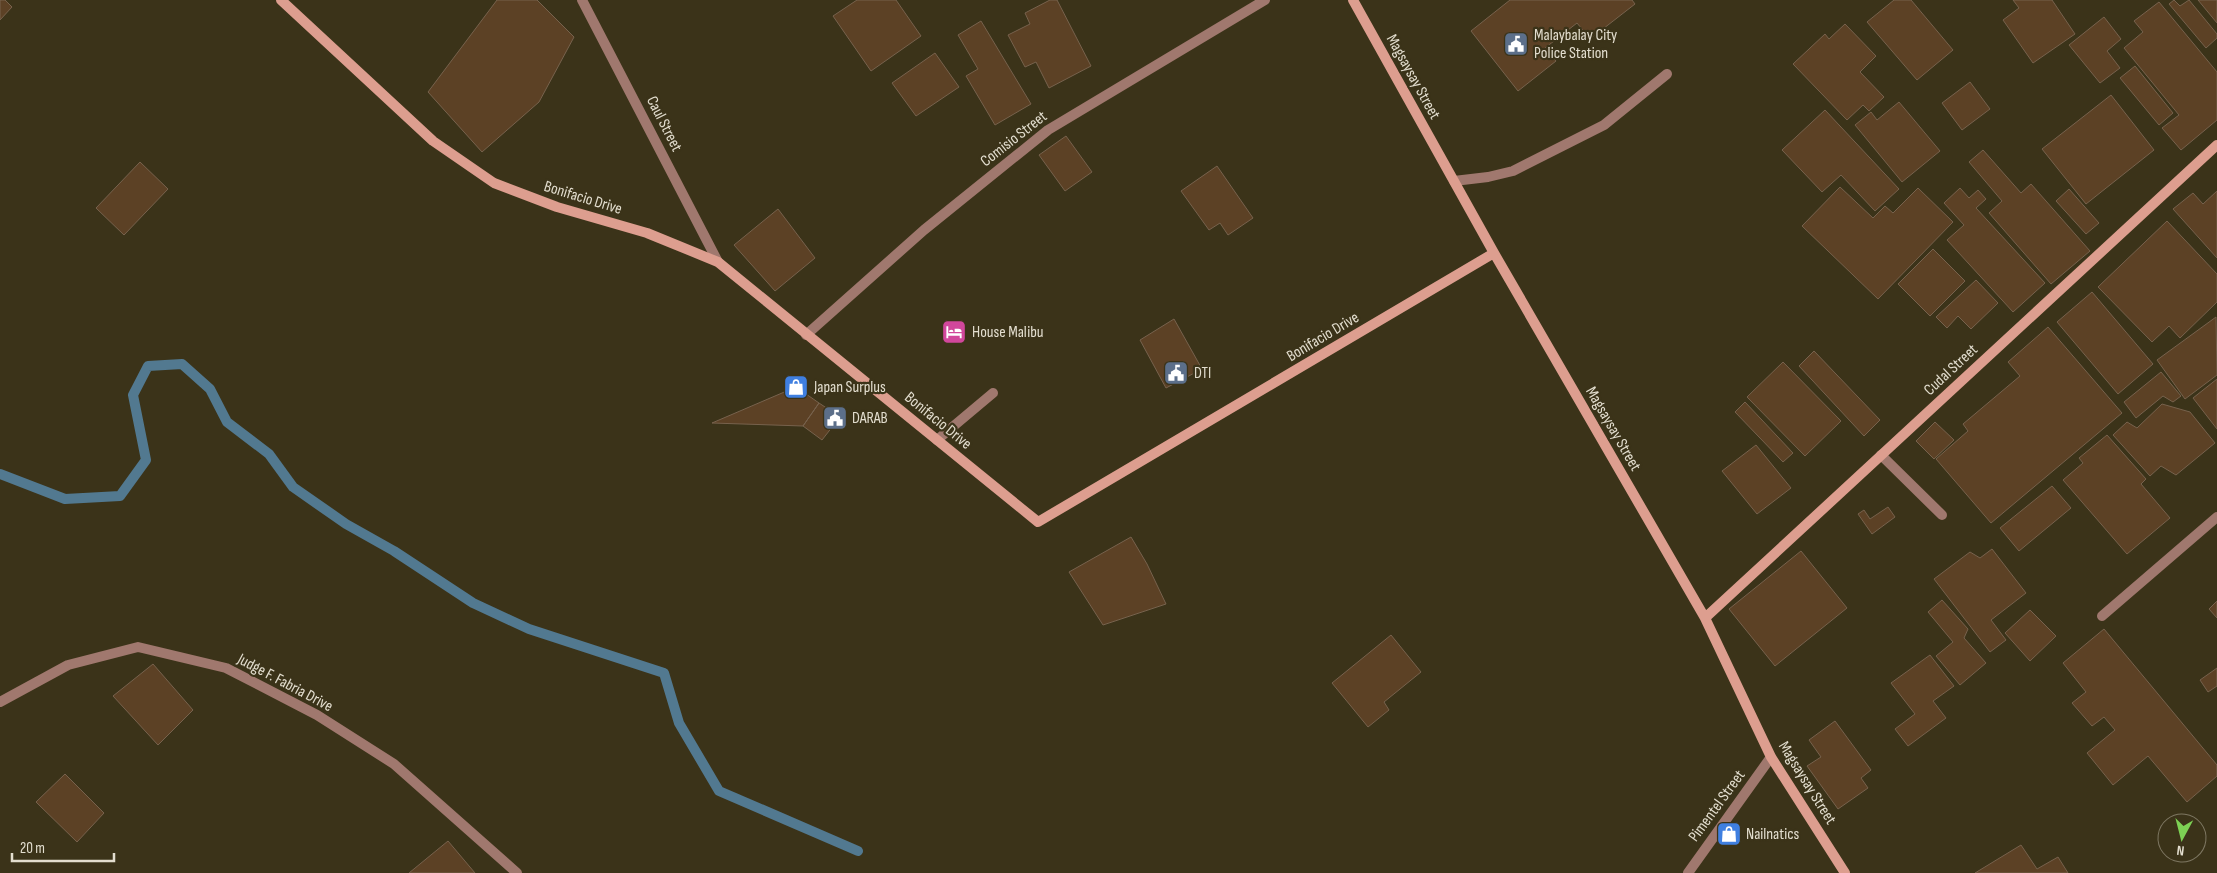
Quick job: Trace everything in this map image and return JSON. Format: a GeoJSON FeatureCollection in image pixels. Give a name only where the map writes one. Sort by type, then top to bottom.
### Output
{"type":"FeatureCollection","features":[{"type":"Feature","properties":{"kind":"street","name":"Bonifacio Drive"},"geometry":{"type":"LineString","coordinates":[[281,0],[433,140],[494,183],[557,207],[648,233],[718,262],[1038,522],[1494,253]]}},
{"type":"Feature","properties":{"kind":"street","name":"Caul Street"},"geometry":{"type":"LineString","coordinates":[[582,0],[718,262]]}},
{"type":"Feature","properties":{"kind":"street","name":"Comisio Street"},"geometry":{"type":"LineString","coordinates":[[806,335],[924,230],[1048,130],[1265,0]]}},
{"type":"Feature","properties":{"kind":"street","name":"Magsaysay Street"},"geometry":{"type":"LineString","coordinates":[[1353,0],[1494,253],[1705,618],[1771,757],[1845,873]]}},
{"type":"Feature","properties":{"kind":"street"},"geometry":{"type":"LineString","coordinates":[[1454,181],[1488,178],[1513,171],[1604,125],[1667,74]]}},
{"type":"Feature","properties":{"kind":"street","name":"Cudal Street"},"geometry":{"type":"LineString","coordinates":[[1705,618],[2217,145]]}},
{"type":"Feature","properties":{"kind":"street"},"geometry":{"type":"LineString","coordinates":[[938,440],[993,393]]}},
{"type":"Feature","properties":{"kind":"street"},"geometry":{"type":"LineString","coordinates":[[1881,455],[1942,515]]}},
{"type":"Feature","properties":{"kind":"street"},"geometry":{"type":"LineString","coordinates":[[2102,616],[2217,517]]}},
{"type":"Feature","properties":{"kind":"street","name":"Judge F. Fabria Drive"},"geometry":{"type":"LineString","coordinates":[[0,702],[68,665],[138,647],[226,668],[317,715],[394,764],[517,873]]}},
{"type":"Feature","properties":{"kind":"street","name":"Pimentel Street"},"geometry":{"type":"LineString","coordinates":[[1688,873],[1771,757]]}},
{"type":"Feature","properties":{"kind":"building"},"geometry":{"type":"Polygon","coordinates":[[[0,0],[5,0],[12,7],[0,20],[0,0]]]}},
{"type":"Feature","properties":{"kind":"building"},"geometry":{"type":"Polygon","coordinates":[[[497,0],[537,0],[574,37],[539,102],[482,152],[428,92],[497,0]]]}},
{"type":"Feature","properties":{"kind":"building"},"geometry":{"type":"Polygon","coordinates":[[[857,0],[896,0],[921,36],[871,71],[833,16],[857,0]]]}},
{"type":"Feature","properties":{"kind":"building"},"geometry":{"type":"Polygon","coordinates":[[[1050,0],[1057,0],[1091,66],[1049,88],[1036,62],[1025,67],[1008,35],[1030,24],[1025,13],[1050,0]]]}},
{"type":"Feature","properties":{"kind":"building","name":"Malaybalay City Police Station"},"geometry":{"type":"Polygon","coordinates":[[[1510,0],[1632,0],[1635,4],[1590,39],[1577,23],[1545,48],[1556,61],[1518,91],[1471,31],[1510,0]]]}},
{"type":"Feature","properties":{"kind":"building"},"geometry":{"type":"Polygon","coordinates":[[[1894,0],[1911,0],[1953,50],[1917,80],[1867,22],[1894,0]]]}},
{"type":"Feature","properties":{"kind":"building"},"geometry":{"type":"Polygon","coordinates":[[[2013,0],[2052,0],[2075,34],[2033,63],[2003,20],[2019,8],[2013,0]]]}},
{"type":"Feature","properties":{"kind":"building"},"geometry":{"type":"Polygon","coordinates":[[[2174,0],[2180,6],[2189,0],[2217,34],[2217,38],[2206,48],[2169,4],[2174,0]]]}},
{"type":"Feature","properties":{"kind":"building"},"geometry":{"type":"Polygon","coordinates":[[[2198,0],[2217,0],[2217,23],[2198,0]]]}},
{"type":"Feature","properties":{"kind":"building"},"geometry":{"type":"Polygon","coordinates":[[[2159,2],[2217,72],[2217,120],[2181,150],[2162,128],[2179,115],[2124,48],[2143,32],[2134,21],[2159,2]]]}},
{"type":"Feature","properties":{"kind":"building"},"geometry":{"type":"Polygon","coordinates":[[[2104,17],[2121,39],[2107,51],[2120,68],[2100,83],[2069,45],[2104,17]]]}},
{"type":"Feature","properties":{"kind":"building"},"geometry":{"type":"Polygon","coordinates":[[[981,21],[1031,104],[995,125],[966,76],[978,69],[958,35],[981,21]]]}},
{"type":"Feature","properties":{"kind":"building"},"geometry":{"type":"Polygon","coordinates":[[[1845,24],[1876,56],[1860,72],[1884,97],[1869,111],[1863,105],[1847,120],[1793,64],[1825,34],[1829,39],[1845,24]]]}},
{"type":"Feature","properties":{"kind":"building"},"geometry":{"type":"Polygon","coordinates":[[[935,53],[959,87],[916,116],[892,83],[935,53]]]}},
{"type":"Feature","properties":{"kind":"building"},"geometry":{"type":"Polygon","coordinates":[[[2135,66],[2173,113],[2159,125],[2120,78],[2135,66]]]}},
{"type":"Feature","properties":{"kind":"building"},"geometry":{"type":"Polygon","coordinates":[[[1970,82],[1990,109],[1962,130],[1942,103],[1970,82]]]}},
{"type":"Feature","properties":{"kind":"building"},"geometry":{"type":"Polygon","coordinates":[[[2111,95],[2154,150],[2086,204],[2042,149],[2111,95]]]}},
{"type":"Feature","properties":{"kind":"building"},"geometry":{"type":"Polygon","coordinates":[[[1899,102],[1940,151],[1902,182],[1855,125],[1871,112],[1877,120],[1899,102]]]}},
{"type":"Feature","properties":{"kind":"building"},"geometry":{"type":"Polygon","coordinates":[[[1825,110],[1899,189],[1875,211],[1841,175],[1822,192],[1782,150],[1825,110]]]}},
{"type":"Feature","properties":{"kind":"building"},"geometry":{"type":"Polygon","coordinates":[[[1066,136],[1092,172],[1065,191],[1039,155],[1066,136]]]}},
{"type":"Feature","properties":{"kind":"building"},"geometry":{"type":"Polygon","coordinates":[[[1983,150],[2021,193],[2031,184],[2090,251],[2051,284],[1989,213],[2002,201],[1969,162],[1983,150]]]}},
{"type":"Feature","properties":{"kind":"building"},"geometry":{"type":"Polygon","coordinates":[[[140,162],[168,189],[124,235],[96,208],[140,162]]]}},
{"type":"Feature","properties":{"kind":"building"},"geometry":{"type":"Polygon","coordinates":[[[1217,166],[1253,218],[1228,235],[1220,223],[1209,230],[1181,191],[1217,166]]]}},
{"type":"Feature","properties":{"kind":"building"},"geometry":{"type":"Polygon","coordinates":[[[1840,187],[1873,218],[1885,206],[1893,213],[1918,188],[1953,222],[1878,299],[1802,226],[1840,187]]]}},
{"type":"Feature","properties":{"kind":"building"},"geometry":{"type":"Polygon","coordinates":[[[1960,188],[1969,198],[1978,190],[1986,199],[1976,208],[2045,283],[2013,312],[1947,240],[1964,225],[1944,203],[1960,188]]]}},
{"type":"Feature","properties":{"kind":"building"},"geometry":{"type":"Polygon","coordinates":[[[2069,189],[2099,223],[2086,234],[2056,201],[2069,189]]]}},
{"type":"Feature","properties":{"kind":"building"},"geometry":{"type":"Polygon","coordinates":[[[2217,191],[2217,258],[2173,209],[2193,193],[2203,204],[2217,191]]]}},
{"type":"Feature","properties":{"kind":"building"},"geometry":{"type":"Polygon","coordinates":[[[778,209],[815,258],[775,291],[734,245],[778,209]]]}},
{"type":"Feature","properties":{"kind":"building"},"geometry":{"type":"Polygon","coordinates":[[[2167,221],[2217,274],[2217,302],[2180,338],[2169,326],[2152,342],[2098,287],[2167,221]]]}},
{"type":"Feature","properties":{"kind":"building"},"geometry":{"type":"Polygon","coordinates":[[[1933,249],[1965,281],[1930,316],[1898,284],[1933,249]]]}},
{"type":"Feature","properties":{"kind":"building"},"geometry":{"type":"Polygon","coordinates":[[[1976,280],[1998,303],[1971,329],[1958,316],[1947,328],[1936,317],[1976,280]]]}},
{"type":"Feature","properties":{"kind":"building"},"geometry":{"type":"Polygon","coordinates":[[[2092,292],[2153,364],[2118,394],[2057,322],[2092,292]]]}},
{"type":"Feature","properties":{"kind":"building"},"geometry":{"type":"Polygon","coordinates":[[[2216,317],[2217,375],[2185,399],[2157,360],[2216,317]]]}},
{"type":"Feature","properties":{"kind":"building"},"geometry":{"type":"Polygon","coordinates":[[[1174,319],[1202,369],[1166,388],[1140,340],[1174,319]]]}},
{"type":"Feature","properties":{"kind":"building"},"geometry":{"type":"Polygon","coordinates":[[[2048,327],[2122,413],[1991,523],[1936,459],[1968,431],[1963,424],[2020,376],[2008,362],[2048,327]]]}},
{"type":"Feature","properties":{"kind":"building"},"geometry":{"type":"Polygon","coordinates":[[[1814,351],[1880,420],[1864,436],[1799,366],[1814,351]]]}},
{"type":"Feature","properties":{"kind":"building"},"geometry":{"type":"Polygon","coordinates":[[[1783,362],[1841,421],[1805,456],[1747,397],[1783,362]]]}},
{"type":"Feature","properties":{"kind":"building"},"geometry":{"type":"Polygon","coordinates":[[[2161,372],[2181,396],[2173,402],[2163,396],[2136,418],[2124,402],[2161,372]]]}},
{"type":"Feature","properties":{"kind":"building"},"geometry":{"type":"Polygon","coordinates":[[[2217,379],[2217,429],[2193,398],[2217,379]]]}},
{"type":"Feature","properties":{"kind":"building"},"geometry":{"type":"Polygon","coordinates":[[[796,387],[819,403],[803,426],[712,423],[796,387]]]}},
{"type":"Feature","properties":{"kind":"building"},"geometry":{"type":"Polygon","coordinates":[[[1745,402],[1793,453],[1783,462],[1735,412],[1745,402]]]}},
{"type":"Feature","properties":{"kind":"building"},"geometry":{"type":"Polygon","coordinates":[[[819,403],[840,417],[822,440],[803,426],[819,403]]]}},
{"type":"Feature","properties":{"kind":"building"},"geometry":{"type":"Polygon","coordinates":[[[2162,404],[2190,412],[2215,443],[2176,475],[2161,466],[2150,476],[2113,435],[2127,422],[2137,428],[2162,404]]]}},
{"type":"Feature","properties":{"kind":"building"},"geometry":{"type":"Polygon","coordinates":[[[1935,422],[1954,440],[1934,459],[1916,441],[1935,422]]]}},
{"type":"Feature","properties":{"kind":"building"},"geometry":{"type":"Polygon","coordinates":[[[2107,435],[2146,479],[2141,484],[2170,518],[2127,554],[2063,480],[2083,463],[2079,458],[2107,435]]]}},
{"type":"Feature","properties":{"kind":"building"},"geometry":{"type":"Polygon","coordinates":[[[1756,445],[1791,488],[1757,514],[1722,471],[1756,445]]]}},
{"type":"Feature","properties":{"kind":"building"},"geometry":{"type":"Polygon","coordinates":[[[2052,486],[2071,508],[2019,551],[2000,528],[2052,486]]]}},
{"type":"Feature","properties":{"kind":"building"},"geometry":{"type":"Polygon","coordinates":[[[1888,507],[1895,517],[1872,534],[1858,514],[1864,510],[1870,519],[1888,507]]]}},
{"type":"Feature","properties":{"kind":"building"},"geometry":{"type":"Polygon","coordinates":[[[1131,537],[1147,564],[1166,604],[1103,625],[1069,572],[1131,537]]]}},
{"type":"Feature","properties":{"kind":"building"},"geometry":{"type":"Polygon","coordinates":[[[1992,549],[2026,593],[1991,620],[2006,640],[1990,652],[1934,579],[1970,552],[1980,558],[1992,549]]]}},
{"type":"Feature","properties":{"kind":"building"},"geometry":{"type":"Polygon","coordinates":[[[1801,551],[1847,608],[1775,666],[1729,609],[1801,551]]]}},
{"type":"Feature","properties":{"kind":"building"},"geometry":{"type":"Polygon","coordinates":[[[1942,600],[1968,629],[1964,638],[1986,663],[1960,685],[1936,656],[1953,642],[1928,612],[1942,600]]]}},
{"type":"Feature","properties":{"kind":"building"},"geometry":{"type":"Polygon","coordinates":[[[2217,601],[2217,618],[2209,609],[2217,601]]]}},
{"type":"Feature","properties":{"kind":"building"},"geometry":{"type":"Polygon","coordinates":[[[2030,610],[2056,636],[2030,661],[2005,633],[2030,610]]]}},
{"type":"Feature","properties":{"kind":"building"},"geometry":{"type":"Polygon","coordinates":[[[2104,629],[2217,765],[2217,776],[2187,802],[2148,756],[2113,785],[2087,753],[2115,730],[2104,717],[2092,726],[2072,703],[2086,692],[2063,663],[2104,629]]]}},
{"type":"Feature","properties":{"kind":"building"},"geometry":{"type":"Polygon","coordinates":[[[1391,635],[1421,672],[1384,702],[1389,710],[1368,727],[1332,683],[1391,635]]]}},
{"type":"Feature","properties":{"kind":"building"},"geometry":{"type":"Polygon","coordinates":[[[1930,655],[1954,686],[1933,701],[1946,718],[1908,746],[1895,729],[1915,714],[1891,683],[1930,655]]]}},
{"type":"Feature","properties":{"kind":"building"},"geometry":{"type":"Polygon","coordinates":[[[153,664],[193,710],[158,745],[113,696],[153,664]]]}},
{"type":"Feature","properties":{"kind":"building"},"geometry":{"type":"Polygon","coordinates":[[[2217,668],[2217,686],[2208,692],[2200,680],[2217,668]]]}},
{"type":"Feature","properties":{"kind":"building"},"geometry":{"type":"Polygon","coordinates":[[[1835,721],[1871,770],[1861,778],[1868,788],[1838,809],[1807,766],[1821,757],[1809,740],[1835,721]]]}},
{"type":"Feature","properties":{"kind":"building"},"geometry":{"type":"Polygon","coordinates":[[[65,774],[104,813],[77,842],[36,802],[65,774]]]}},
{"type":"Feature","properties":{"kind":"building"},"geometry":{"type":"Polygon","coordinates":[[[448,841],[475,873],[409,873],[448,841]]]}},
{"type":"Feature","properties":{"kind":"building"},"geometry":{"type":"Polygon","coordinates":[[[2021,845],[2037,869],[2058,857],[2068,873],[1975,873],[2021,845]]]}},
{"type":"Feature","properties":{"kind":"waterway"},"geometry":{"type":"LineString","coordinates":[[0,474],[65,499],[120,496],[146,460],[133,395],[148,366],[182,364],[210,389],[227,422],[269,454],[293,487],[346,524],[394,551],[473,603],[529,629],[664,673],[679,723],[719,791],[858,851]]}},
{"type":"Feature","properties":{"kind":"place","name":"Malaybalay City Police Station"},"geometry":{"type":"Point","coordinates":[1516,44]}},
{"type":"Feature","properties":{"kind":"place","name":"House Malibu"},"geometry":{"type":"Point","coordinates":[954,332]}},
{"type":"Feature","properties":{"kind":"place","name":"DTI"},"geometry":{"type":"Point","coordinates":[1176,373]}},
{"type":"Feature","properties":{"kind":"place","name":"Japan Surplus"},"geometry":{"type":"Point","coordinates":[796,387]}},
{"type":"Feature","properties":{"kind":"place","name":"DARAB"},"geometry":{"type":"Point","coordinates":[835,418]}},
{"type":"Feature","properties":{"kind":"place","name":"Nailnatics"},"geometry":{"type":"Point","coordinates":[1729,834]}}]}
